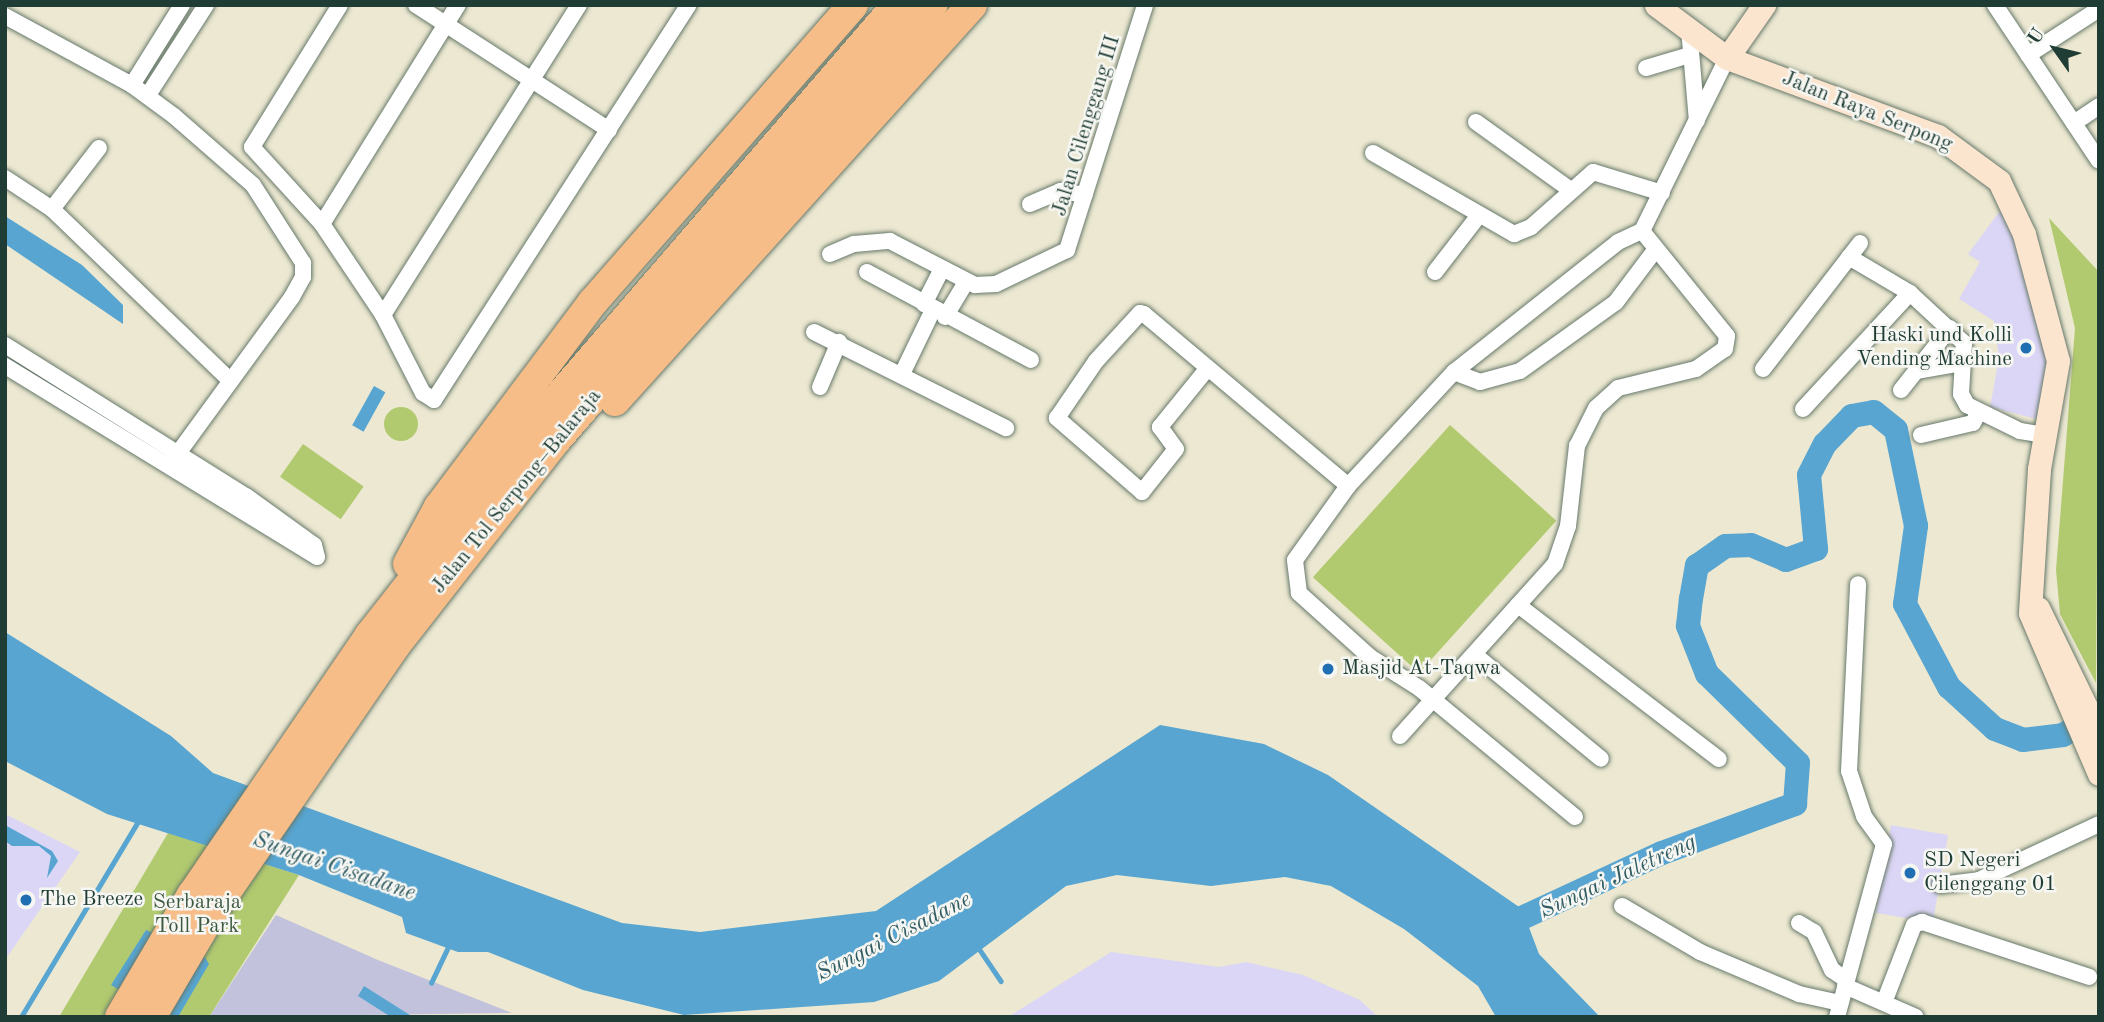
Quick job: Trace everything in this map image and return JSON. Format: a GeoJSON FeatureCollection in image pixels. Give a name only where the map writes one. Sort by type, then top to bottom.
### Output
{"type":"FeatureCollection","features":[{"type":"Feature","properties":{"kind":"highway"},"geometry":{"type":"LineString","coordinates":[[382,640],[439,507],[514,403],[593,302],[853,5]]}},
{"type":"Feature","properties":{"kind":"highway","name":"Jalan Tol Serpong–Balaraja"},"geometry":{"type":"LineString","coordinates":[[555,437],[897,5]]}},
{"type":"Feature","properties":{"kind":"highway","name":"Jalan Tol Serpong–Balaraja"},"geometry":{"type":"LineString","coordinates":[[120,1017],[200,884],[382,640],[555,437],[933,5]]}},
{"type":"Feature","properties":{"kind":"highway"},"geometry":{"type":"LineString","coordinates":[[555,437],[807,196],[972,5]]}},
{"type":"Feature","properties":{"kind":"highway","name":"Jalan Tol Serpong–Balaraja"},"geometry":{"type":"LineString","coordinates":[[151,1017],[382,640]]}},
{"type":"Feature","properties":{"kind":"main road","name":"Jalan Raya Serpong"},"geometry":{"type":"LineString","coordinates":[[1656,5],[1727,58],[1938,136],[1999,181],[2024,234],[2058,361],[2046,435],[2030,593],[2033,630],[2099,733]]}},
{"type":"Feature","properties":{"kind":"main road"},"geometry":{"type":"LineString","coordinates":[[1727,58],[1764,5]]}},
{"type":"Feature","properties":{"kind":"main road","name":"Jalan Raya Serpong"},"geometry":{"type":"LineString","coordinates":[[2060,673],[2094,766]]}},
{"type":"Feature","properties":{"kind":"street"},"geometry":{"type":"LineString","coordinates":[[132,85],[183,5]]}},
{"type":"Feature","properties":{"kind":"street"},"geometry":{"type":"LineString","coordinates":[[148,95],[206,5]]}},
{"type":"Feature","properties":{"kind":"street"},"geometry":{"type":"LineString","coordinates":[[340,5],[252,139],[257,153],[322,224],[383,315],[423,393],[435,400],[690,5]]}},
{"type":"Feature","properties":{"kind":"street"},"geometry":{"type":"LineString","coordinates":[[416,5],[609,130]]}},
{"type":"Feature","properties":{"kind":"street"},"geometry":{"type":"LineString","coordinates":[[322,224],[458,5]]}},
{"type":"Feature","properties":{"kind":"street"},"geometry":{"type":"LineString","coordinates":[[383,315],[579,5]]}},
{"type":"Feature","properties":{"kind":"street","name":"Jalan Cilenggang III"},"geometry":{"type":"LineString","coordinates":[[965,285],[996,284],[1067,250],[1145,5]]}},
{"type":"Feature","properties":{"kind":"street"},"geometry":{"type":"LineString","coordinates":[[1995,5],[2099,161]]}},
{"type":"Feature","properties":{"kind":"street"},"geometry":{"type":"LineString","coordinates":[[2028,55],[2099,9]]}},
{"type":"Feature","properties":{"kind":"street"},"geometry":{"type":"LineString","coordinates":[[5,16],[148,95],[253,185],[303,263],[298,288],[174,458]]}},
{"type":"Feature","properties":{"kind":"street"},"geometry":{"type":"LineString","coordinates":[[1689,28],[1697,121]]}},
{"type":"Feature","properties":{"kind":"street"},"geometry":{"type":"LineString","coordinates":[[1646,68],[1690,55]]}},
{"type":"Feature","properties":{"kind":"street"},"geometry":{"type":"LineString","coordinates":[[1575,817],[1435,701],[1370,657],[1299,593],[1297,551],[1348,486],[1454,372],[1618,242],[1642,232],[1727,58]]}},
{"type":"Feature","properties":{"kind":"street"},"geometry":{"type":"LineString","coordinates":[[2074,123],[2099,106]]}},
{"type":"Feature","properties":{"kind":"street"},"geometry":{"type":"LineString","coordinates":[[1476,122],[1568,188]]}},
{"type":"Feature","properties":{"kind":"street"},"geometry":{"type":"LineString","coordinates":[[52,209],[99,148]]}},
{"type":"Feature","properties":{"kind":"street"},"geometry":{"type":"LineString","coordinates":[[1373,153],[1508,232],[1525,232],[1568,188],[1593,172],[1662,193]]}},
{"type":"Feature","properties":{"kind":"street"},"geometry":{"type":"LineString","coordinates":[[5,178],[52,209],[231,381]]}},
{"type":"Feature","properties":{"kind":"street"},"geometry":{"type":"LineString","coordinates":[[1030,204],[1060,191],[1085,195]]}},
{"type":"Feature","properties":{"kind":"street"},"geometry":{"type":"LineString","coordinates":[[1435,272],[1479,215]]}},
{"type":"Feature","properties":{"kind":"street"},"geometry":{"type":"LineString","coordinates":[[1400,736],[1435,701],[1555,564],[1567,526],[1577,446],[1596,408],[1618,388],[1696,369],[1728,341],[1642,232]]}},
{"type":"Feature","properties":{"kind":"street"},"geometry":{"type":"LineString","coordinates":[[830,254],[854,244],[890,240],[965,285],[934,310]]}},
{"type":"Feature","properties":{"kind":"street"},"geometry":{"type":"LineString","coordinates":[[1763,369],[1860,243]]}},
{"type":"Feature","properties":{"kind":"street"},"geometry":{"type":"LineString","coordinates":[[1454,372],[1480,382],[1520,371],[1616,302],[1656,249]]}},
{"type":"Feature","properties":{"kind":"street"},"geometry":{"type":"LineString","coordinates":[[1849,257],[1910,293],[1964,343],[1961,394],[1979,411],[2020,431],[2046,435]]}},
{"type":"Feature","properties":{"kind":"street"},"geometry":{"type":"LineString","coordinates":[[902,374],[934,310],[941,271]]}},
{"type":"Feature","properties":{"kind":"street"},"geometry":{"type":"LineString","coordinates":[[867,272],[1031,360]]}},
{"type":"Feature","properties":{"kind":"street"},"geometry":{"type":"LineString","coordinates":[[1803,409],[1910,293]]}},
{"type":"Feature","properties":{"kind":"street"},"geometry":{"type":"LineString","coordinates":[[1207,369],[1160,427],[1176,449],[1142,492],[1057,418],[1138,313],[1207,369],[1348,486]]}},
{"type":"Feature","properties":{"kind":"street"},"geometry":{"type":"LineString","coordinates":[[1901,390],[1950,328]]}},
{"type":"Feature","properties":{"kind":"street"},"geometry":{"type":"LineString","coordinates":[[814,332],[839,342],[1006,428]]}},
{"type":"Feature","properties":{"kind":"street"},"geometry":{"type":"LineString","coordinates":[[820,387],[839,342]]}},
{"type":"Feature","properties":{"kind":"street"},"geometry":{"type":"LineString","coordinates":[[5,345],[86,402],[309,540],[317,557],[174,458]]}},
{"type":"Feature","properties":{"kind":"street"},"geometry":{"type":"LineString","coordinates":[[1916,370],[1963,363]]}},
{"type":"Feature","properties":{"kind":"street"},"geometry":{"type":"LineString","coordinates":[[5,366],[86,402]]}},
{"type":"Feature","properties":{"kind":"street"},"geometry":{"type":"LineString","coordinates":[[1921,435],[1973,423],[1979,411]]}},
{"type":"Feature","properties":{"kind":"street"},"geometry":{"type":"LineString","coordinates":[[1622,906],[1700,952],[1839,1010],[1884,844],[1856,798],[1850,738],[1858,584]]}},
{"type":"Feature","properties":{"kind":"street"},"geometry":{"type":"LineString","coordinates":[[1518,605],[1719,759]]}},
{"type":"Feature","properties":{"kind":"street"},"geometry":{"type":"LineString","coordinates":[[1475,655],[1601,759]]}},
{"type":"Feature","properties":{"kind":"street"},"geometry":{"type":"LineString","coordinates":[[1941,885],[1979,880],[2099,824]]}},
{"type":"Feature","properties":{"kind":"street"},"geometry":{"type":"LineString","coordinates":[[1885,1000],[1922,922],[2089,977]]}},
{"type":"Feature","properties":{"kind":"street"},"geometry":{"type":"LineString","coordinates":[[1799,923],[1814,932],[1832,970],[1846,983],[1916,1017]]}},
{"type":"Feature","properties":{"kind":"shaded area"},"geometry":{"type":"Polygon","coordinates":[[[2002,208],[2014,227],[2049,368],[2037,419],[1990,407],[1999,358],[1994,321],[1959,299],[1980,262],[1968,254],[2002,208]]]}},
{"type":"Feature","properties":{"kind":"shaded area","name":"The Breeze"},"geometry":{"type":"Polygon","coordinates":[[[5,814],[80,852],[5,960],[5,814]]]}},
{"type":"Feature","properties":{"kind":"shaded area","name":"SD Negeri Cilenggang 01"},"geometry":{"type":"Polygon","coordinates":[[[1891,825],[1948,835],[1933,923],[1876,913],[1891,825]]]}},
{"type":"Feature","properties":{"kind":"shaded area"},"geometry":{"type":"Polygon","coordinates":[[[276,915],[378,960],[512,1013],[209,1017],[276,915]]]}},
{"type":"Feature","properties":{"kind":"shaded area"},"geometry":{"type":"Polygon","coordinates":[[[1111,952],[1219,967],[1246,962],[1303,975],[1360,1000],[1378,1017],[1008,1017],[1111,952]]]}},
{"type":"Feature","properties":{"kind":"green space"},"geometry":{"type":"Polygon","coordinates":[[[2049,218],[2099,272],[2096,683],[2060,614],[2056,570],[2075,328],[2049,218]]]}},
{"type":"Feature","properties":{"kind":"green space"},"geometry":{"type":"Polygon","coordinates":[[[401,407],[413,412],[418,424],[413,436],[401,441],[389,436],[384,424],[389,412],[401,407]]]}},
{"type":"Feature","properties":{"kind":"green space"},"geometry":{"type":"Polygon","coordinates":[[[1450,425],[1556,521],[1419,673],[1313,577],[1450,425]]]}},
{"type":"Feature","properties":{"kind":"green space"},"geometry":{"type":"Polygon","coordinates":[[[303,444],[364,486],[341,519],[280,477],[303,444]]]}},
{"type":"Feature","properties":{"kind":"green space","name":"Serbaraja Toll Park"},"geometry":{"type":"Polygon","coordinates":[[[168,833],[299,875],[209,1017],[59,1017],[168,833]]]}},
{"type":"Feature","properties":{"kind":"water"},"geometry":{"type":"Polygon","coordinates":[[[5,216],[82,265],[123,305],[123,324],[5,244],[5,216]]]}},
{"type":"Feature","properties":{"kind":"water"},"geometry":{"type":"Polygon","coordinates":[[[374,386],[385,392],[364,432],[352,425],[374,386]]]}},
{"type":"Feature","properties":{"kind":"water","name":"Sungai Cisadane"},"geometry":{"type":"Polygon","coordinates":[[[5,632],[171,736],[213,773],[622,923],[700,932],[876,911],[1160,725],[1264,744],[1328,775],[1522,909],[1539,954],[1600,1017],[1496,1017],[1478,986],[1404,929],[1331,886],[1285,877],[1211,886],[1117,875],[1066,886],[939,981],[874,1002],[684,1015],[583,990],[488,952],[458,952],[406,933],[402,917],[299,875],[107,814],[5,761],[5,632]]]}},
{"type":"Feature","properties":{"kind":"water"},"geometry":{"type":"Polygon","coordinates":[[[5,825],[52,851],[58,861],[47,878],[51,856],[39,846],[12,846],[5,841],[5,825]]]}},
{"type":"Feature","properties":{"kind":"water"},"geometry":{"type":"Polygon","coordinates":[[[146,930],[203,954],[209,964],[178,1017],[165,1017],[111,985],[146,930]]]}},
{"type":"Feature","properties":{"kind":"water"},"geometry":{"type":"Polygon","coordinates":[[[364,986],[413,1017],[391,1017],[358,996],[364,986]]]}},
{"type":"Feature","properties":{"kind":"waterway","name":"Sungai Jaletreng"},"geometry":{"type":"LineString","coordinates":[[1496,930],[1662,853],[1795,804],[1798,763],[1707,674],[1688,626],[1691,599],[1697,566],[1726,546],[1751,545],[1786,560],[1816,549],[1809,475],[1825,444],[1852,416],[1874,412],[1896,430],[1916,526],[1905,604],[1949,687],[1995,729],[2023,740],[2063,735],[2095,716]]}},
{"type":"Feature","properties":{"kind":"waterway"},"geometry":{"type":"LineString","coordinates":[[21,1017],[139,820]]}},
{"type":"Feature","properties":{"kind":"waterway"},"geometry":{"type":"LineString","coordinates":[[431,983],[450,943]]}},
{"type":"Feature","properties":{"kind":"waterway"},"geometry":{"type":"LineString","coordinates":[[978,947],[1001,981]]}},
{"type":"Feature","properties":{"kind":"place","name":"Haski und Kolli Vending Machine"},"geometry":{"type":"Point","coordinates":[2026,348]}},
{"type":"Feature","properties":{"kind":"place","name":"Masjid At-Taqwa"},"geometry":{"type":"Point","coordinates":[1328,669]}},
{"type":"Feature","properties":{"kind":"place","name":"SD Negeri Cilenggang 01"},"geometry":{"type":"Point","coordinates":[1910,873]}},
{"type":"Feature","properties":{"kind":"place","name":"The Breeze"},"geometry":{"type":"Point","coordinates":[26,900]}}]}
